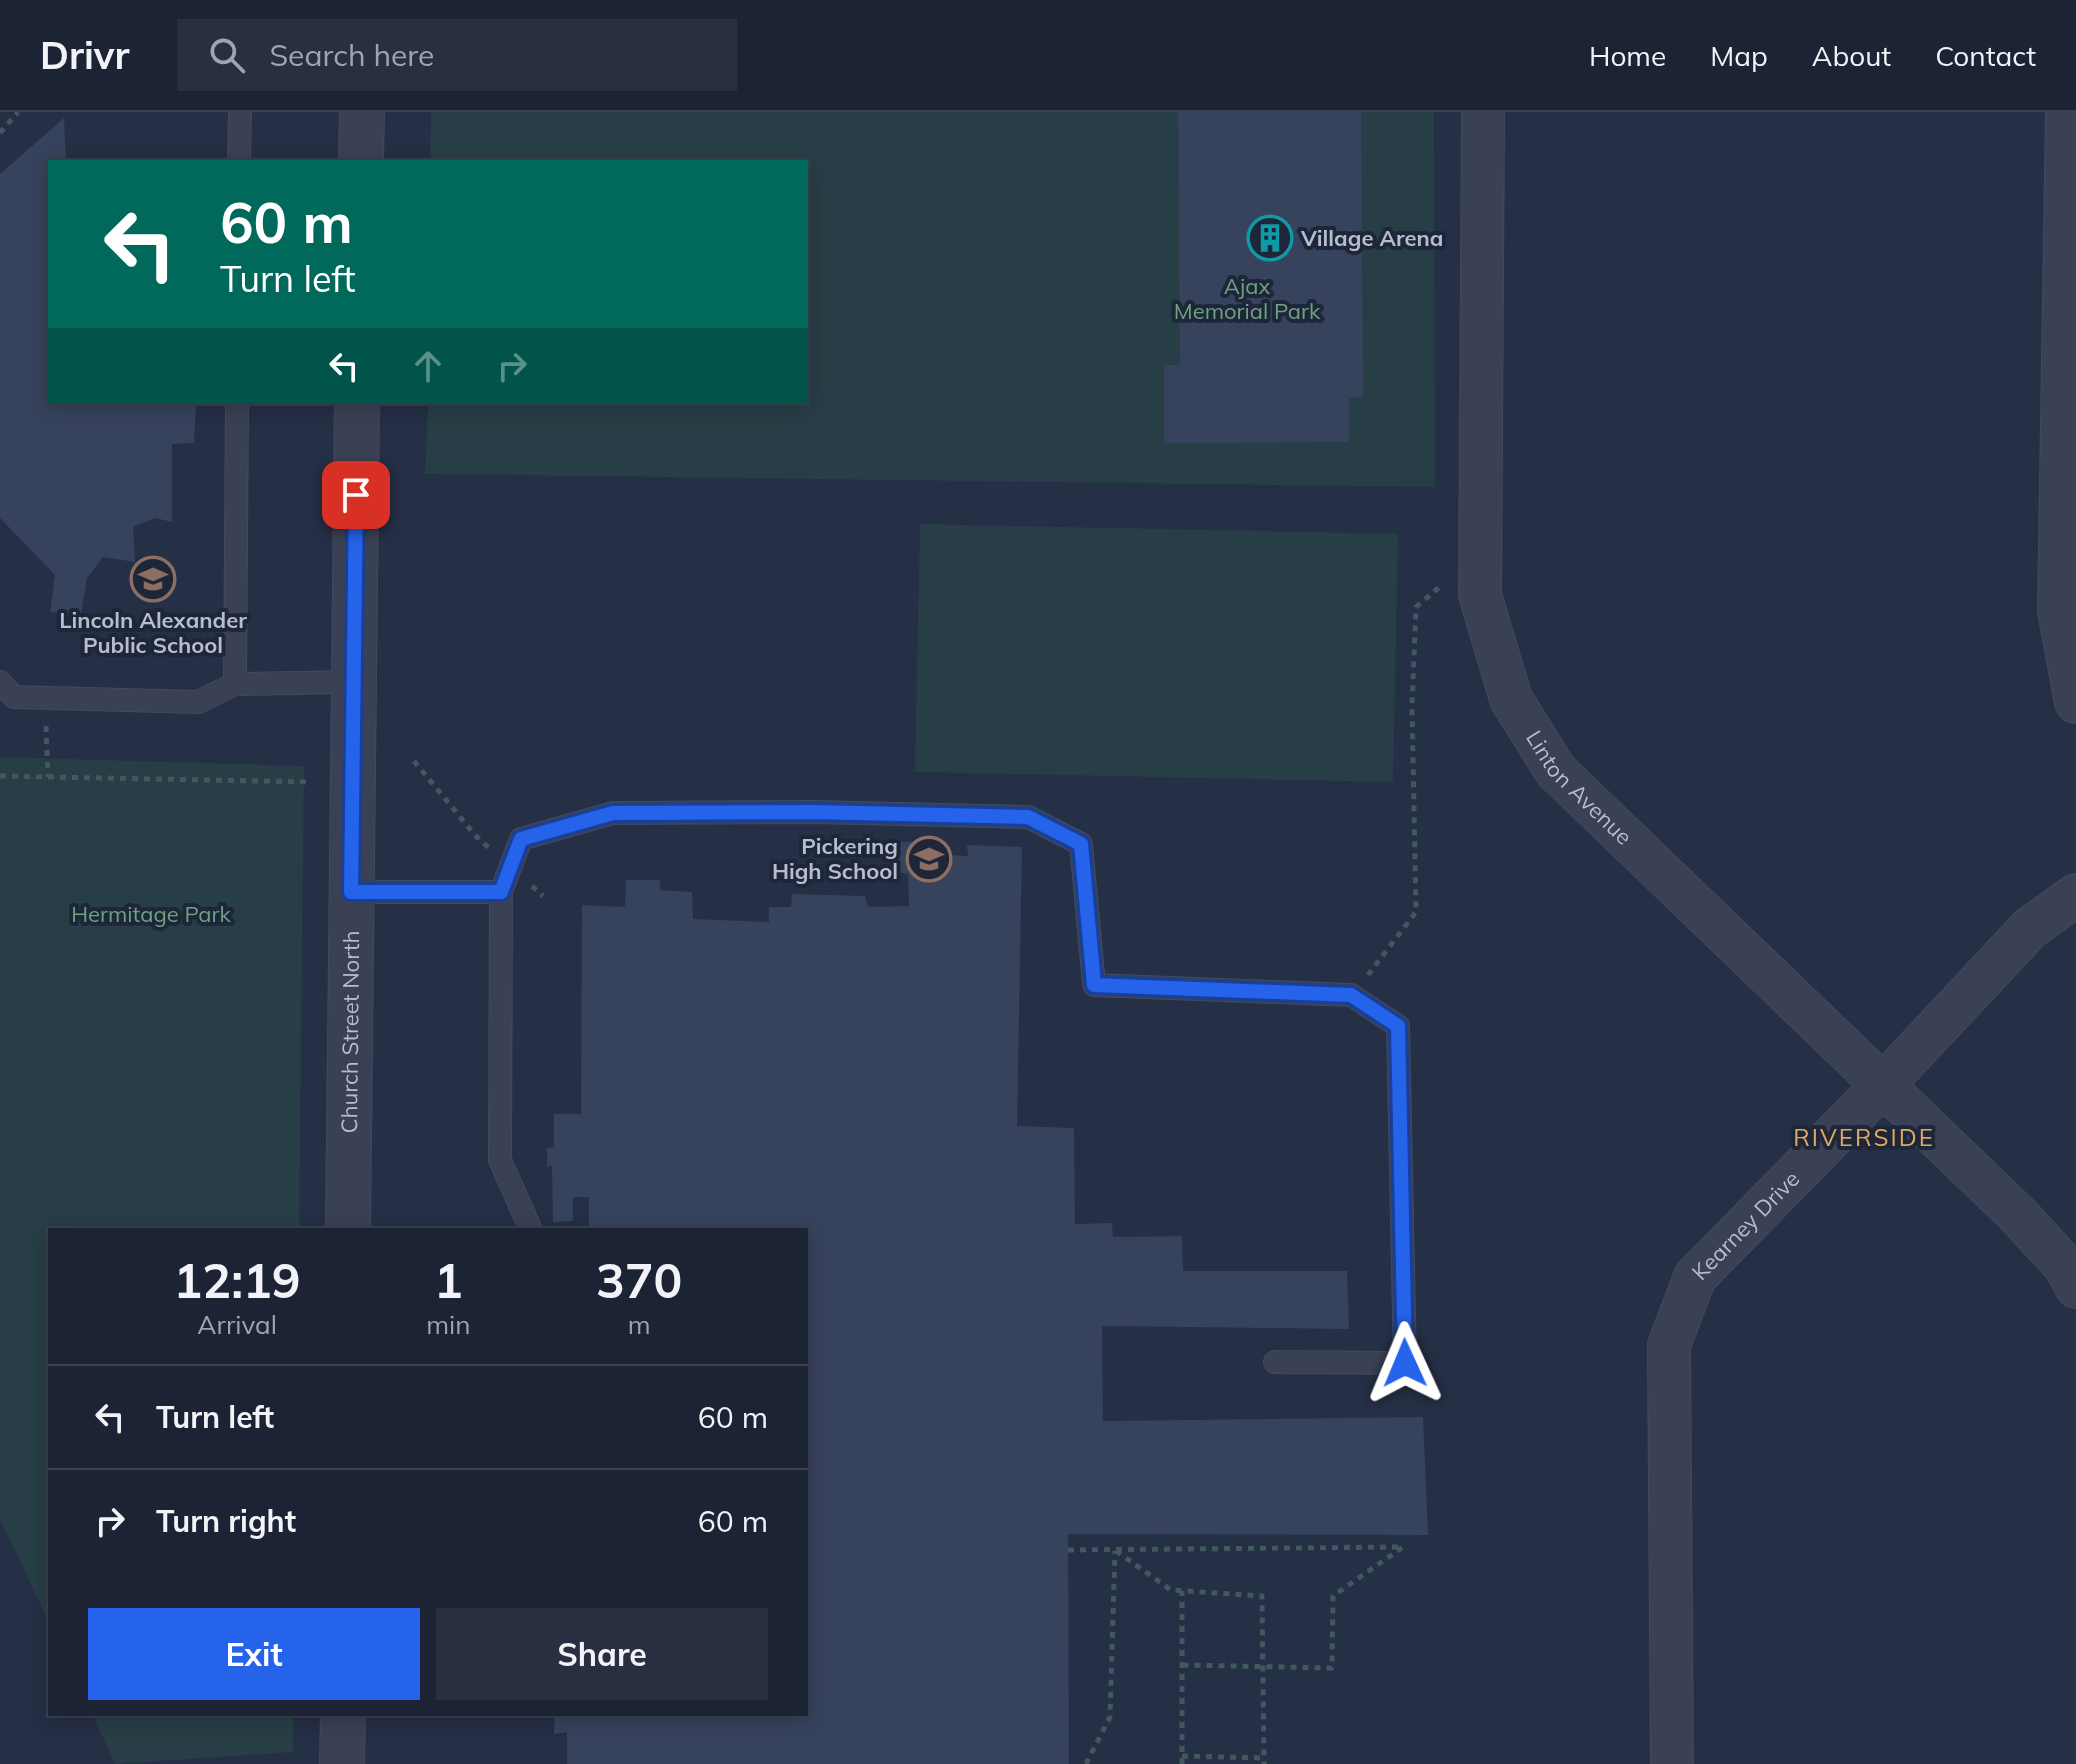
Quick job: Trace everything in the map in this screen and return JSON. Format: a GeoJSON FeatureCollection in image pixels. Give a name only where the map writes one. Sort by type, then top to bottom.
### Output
{"type":"FeatureCollection","features":[{"type":"Feature","properties":{"kind":"street"},"geometry":{"type":"LineString","coordinates":[[361,160],[362,112]]}},
{"type":"Feature","properties":{"kind":"street","name":"Linton Avenue"},"geometry":{"type":"LineString","coordinates":[[1483,112],[1480,595],[1511,699],[1556,771],[2018,1215],[2066,1267],[2076,1287]]}},
{"type":"Feature","properties":{"kind":"street"},"geometry":{"type":"LineString","coordinates":[[2067,112],[2071,199],[2059,611],[2076,702]]}},
{"type":"Feature","properties":{"kind":"street","name":"Church Street North"},"geometry":{"type":"LineString","coordinates":[[348,1228],[357,404]]}},
{"type":"Feature","properties":{"kind":"street","name":"Kearney Drive"},"geometry":{"type":"LineString","coordinates":[[1672,1764],[1669,1345],[1695,1277],[1884,1084],[2030,928],[2076,895]]}},
{"type":"Feature","properties":{"kind":"street"},"geometry":{"type":"LineString","coordinates":[[342,1764],[343,1716]]}},
{"type":"Feature","properties":{"kind":"lane"},"geometry":{"type":"LineString","coordinates":[[239,160],[240,112]]}},
{"type":"Feature","properties":{"kind":"lane"},"geometry":{"type":"LineString","coordinates":[[235,684],[237,404]]}},
{"type":"Feature","properties":{"kind":"lane"},"geometry":{"type":"LineString","coordinates":[[0,682],[14,697],[198,702],[235,684],[353,682]]}},
{"type":"Feature","properties":{"kind":"lane"},"geometry":{"type":"LineString","coordinates":[[530,1228],[500,1160],[501,892],[521,839],[613,813],[814,812],[1028,817],[1081,844],[1094,985],[1351,995],[1398,1026],[1405,1363],[1275,1362]]}},
{"type":"Feature","properties":{"kind":"lane"},"geometry":{"type":"LineString","coordinates":[[351,892],[501,892]]}},
{"type":"Feature","properties":{"kind":"path"},"geometry":{"type":"LineString","coordinates":[[0,133],[18,112]]}},
{"type":"Feature","properties":{"kind":"path"},"geometry":{"type":"LineString","coordinates":[[1351,995],[1416,912],[1412,706],[1416,607],[1449,580]]}},
{"type":"Feature","properties":{"kind":"path"},"geometry":{"type":"LineString","coordinates":[[45,697],[48,777]]}},
{"type":"Feature","properties":{"kind":"path"},"geometry":{"type":"LineString","coordinates":[[414,761],[475,835],[543,896]]}},
{"type":"Feature","properties":{"kind":"path"},"geometry":{"type":"LineString","coordinates":[[0,776],[310,782]]}},
{"type":"Feature","properties":{"kind":"path"},"geometry":{"type":"LineString","coordinates":[[1068,1550],[1403,1547],[1333,1596],[1332,1668],[1182,1665]]}},
{"type":"Feature","properties":{"kind":"path"},"geometry":{"type":"LineString","coordinates":[[1115,1550],[1171,1590],[1262,1596],[1264,1761],[1182,1756]]}},
{"type":"Feature","properties":{"kind":"path"},"geometry":{"type":"LineString","coordinates":[[1086,1764],[1110,1717],[1115,1550]]}},
{"type":"Feature","properties":{"kind":"path"},"geometry":{"type":"LineString","coordinates":[[1182,1591],[1182,1764]]}},
{"type":"Feature","properties":{"kind":"green space","name":"Ajax Memorial Park"},"geometry":{"type":"Polygon","coordinates":[[[431,112],[1434,112],[1435,487],[425,474],[428,404],[808,404],[808,160],[430,160],[431,112]]]}},
{"type":"Feature","properties":{"kind":"green space"},"geometry":{"type":"Polygon","coordinates":[[[920,524],[1398,534],[1393,782],[915,772],[920,524]]]}},
{"type":"Feature","properties":{"kind":"green space","name":"Hermitage Park"},"geometry":{"type":"Polygon","coordinates":[[[0,757],[304,766],[299,1228],[48,1228],[48,1621],[0,1519],[0,757]]]}},
{"type":"Feature","properties":{"kind":"green space"},"geometry":{"type":"Polygon","coordinates":[[[93,1716],[293,1716],[293,1752],[115,1764],[93,1716]]]}},
{"type":"Feature","properties":{"kind":"building","name":"Village Arena"},"geometry":{"type":"Polygon","coordinates":[[[1178,112],[1361,112],[1363,397],[1349,398],[1349,442],[1164,443],[1164,365],[1180,365],[1178,112]]]}},
{"type":"Feature","properties":{"kind":"building"},"geometry":{"type":"Polygon","coordinates":[[[64,118],[66,160],[48,160],[48,404],[196,404],[194,443],[172,444],[172,522],[155,518],[133,527],[135,562],[103,557],[87,578],[81,614],[50,612],[55,575],[0,518],[0,174],[64,118]]]}},
{"type":"Feature","properties":{"kind":"building"},"geometry":{"type":"Polygon","coordinates":[[[898,842],[923,842],[923,854],[968,856],[967,845],[1022,847],[1017,1126],[1074,1128],[1075,1224],[1112,1223],[1113,1237],[1182,1236],[1183,1271],[1347,1271],[1349,1329],[1102,1326],[1103,1421],[1423,1417],[1428,1535],[1068,1534],[1069,1764],[567,1764],[567,1732],[554,1734],[555,1716],[808,1716],[808,1228],[589,1228],[589,1197],[573,1197],[573,1221],[553,1222],[552,1166],[547,1167],[547,1148],[554,1147],[554,1114],[581,1114],[582,905],[625,907],[626,880],[660,880],[660,890],[692,892],[693,919],[769,922],[769,907],[791,907],[792,894],[865,896],[868,907],[909,906],[908,874],[898,872],[898,842]]]}},
{"type":"Feature","properties":{"kind":"place","name":"Village Arena"},"geometry":{"type":"Point","coordinates":[1270,238]}},
{"type":"Feature","properties":{"kind":"place","name":"Lincoln Alexander Public School"},"geometry":{"type":"Point","coordinates":[153,579]}},
{"type":"Feature","properties":{"kind":"place","name":"Pickering High School"},"geometry":{"type":"Point","coordinates":[929,859]}},
{"type":"Feature","properties":{"kind":"district","name":"RIVERSIDE"},"geometry":{"type":"Point","coordinates":[1864,1138]}},
{"type":"Feature","properties":{"kind":"route"},"geometry":{"type":"LineString","coordinates":[[356,495],[351,892],[501,892],[521,839],[613,813],[814,812],[1028,817],[1081,844],[1094,985],[1351,995],[1398,1026],[1405,1363]]}}]}
